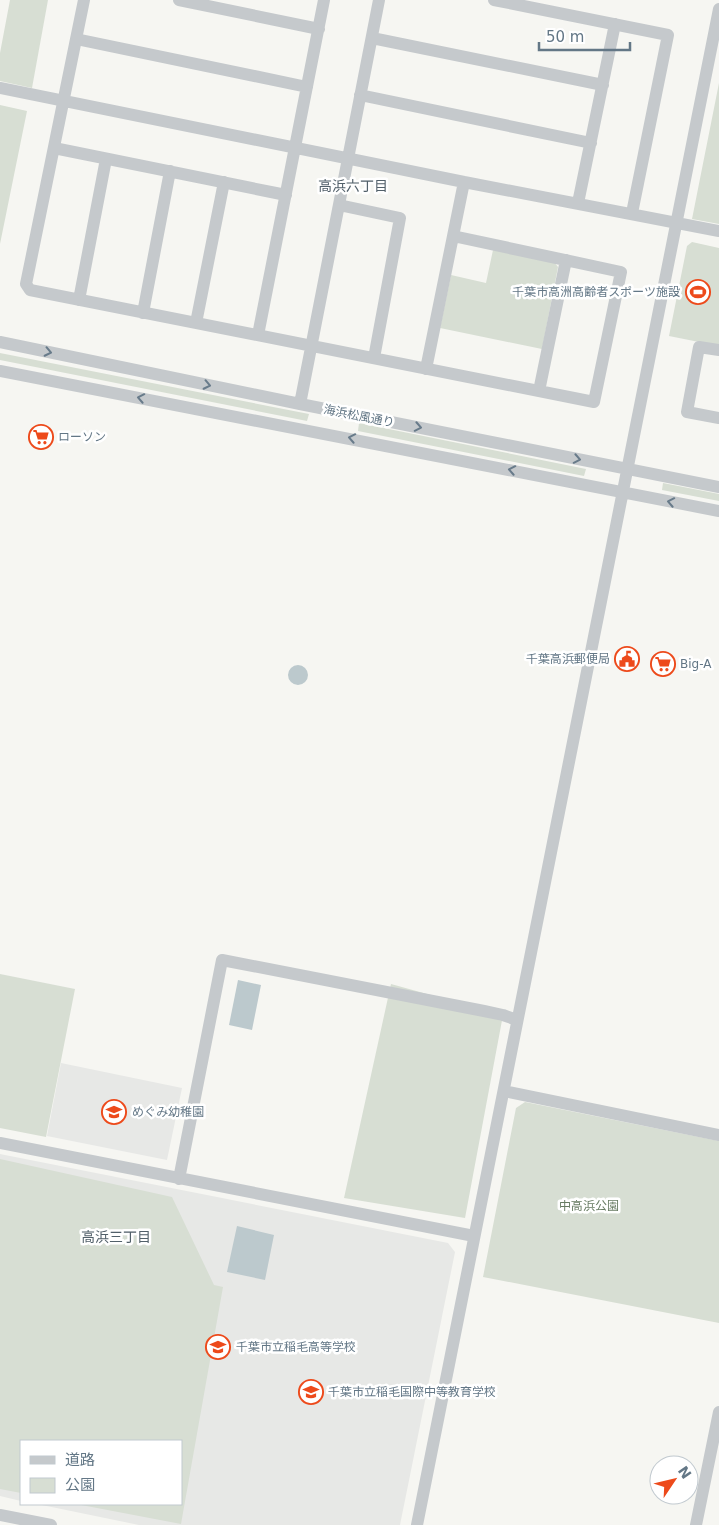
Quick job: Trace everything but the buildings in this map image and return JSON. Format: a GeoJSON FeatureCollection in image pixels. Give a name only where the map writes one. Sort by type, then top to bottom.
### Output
{"type":"FeatureCollection","features":[{"type":"Feature","properties":{"kind":"street"},"geometry":{"type":"LineString","coordinates":[[84,0],[26,284],[30,290],[594,402],[621,272],[453,236]]}},
{"type":"Feature","properties":{"kind":"street"},"geometry":{"type":"LineString","coordinates":[[179,0],[318,29]]}},
{"type":"Feature","properties":{"kind":"street"},"geometry":{"type":"LineString","coordinates":[[258,335],[324,0]]}},
{"type":"Feature","properties":{"kind":"street"},"geometry":{"type":"LineString","coordinates":[[300,404],[379,0]]}},
{"type":"Feature","properties":{"kind":"street"},"geometry":{"type":"LineString","coordinates":[[494,0],[668,35],[632,213]]}},
{"type":"Feature","properties":{"kind":"street"},"geometry":{"type":"LineString","coordinates":[[416,1525],[719,9]]}},
{"type":"Feature","properties":{"kind":"street"},"geometry":{"type":"LineString","coordinates":[[578,203],[615,24]]}},
{"type":"Feature","properties":{"kind":"street"},"geometry":{"type":"LineString","coordinates":[[372,38],[603,85]]}},
{"type":"Feature","properties":{"kind":"street"},"geometry":{"type":"LineString","coordinates":[[76,39],[307,86]]}},
{"type":"Feature","properties":{"kind":"street"},"geometry":{"type":"LineString","coordinates":[[0,88],[464,182],[719,231]]}},
{"type":"Feature","properties":{"kind":"street"},"geometry":{"type":"LineString","coordinates":[[360,95],[590,144]]}},
{"type":"Feature","properties":{"kind":"street"},"geometry":{"type":"LineString","coordinates":[[54,148],[286,195]]}},
{"type":"Feature","properties":{"kind":"street"},"geometry":{"type":"LineString","coordinates":[[79,300],[106,159]]}},
{"type":"Feature","properties":{"kind":"street"},"geometry":{"type":"LineString","coordinates":[[143,312],[170,171]]}},
{"type":"Feature","properties":{"kind":"street"},"geometry":{"type":"LineString","coordinates":[[196,323],[224,182]]}},
{"type":"Feature","properties":{"kind":"street"},"geometry":{"type":"LineString","coordinates":[[426,369],[464,182]]}},
{"type":"Feature","properties":{"kind":"street"},"geometry":{"type":"LineString","coordinates":[[339,205],[400,218],[374,358]]}},
{"type":"Feature","properties":{"kind":"street"},"geometry":{"type":"LineString","coordinates":[[539,391],[566,260]]}},
{"type":"Feature","properties":{"kind":"street","name":"海浜松風通り"},"geometry":{"type":"LineString","coordinates":[[0,342],[719,487]]}},
{"type":"Feature","properties":{"kind":"street"},"geometry":{"type":"LineString","coordinates":[[719,350],[699,346],[687,412],[719,418]]}},
{"type":"Feature","properties":{"kind":"street","name":"海浜松風通り"},"geometry":{"type":"LineString","coordinates":[[0,371],[719,511]]}},
{"type":"Feature","properties":{"kind":"street"},"geometry":{"type":"LineString","coordinates":[[331,434],[335,411]]}},
{"type":"Feature","properties":{"kind":"street"},"geometry":{"type":"LineString","coordinates":[[179,1178],[222,960],[503,1015],[517,1020]]}},
{"type":"Feature","properties":{"kind":"street"},"geometry":{"type":"LineString","coordinates":[[504,1091],[719,1135]]}},
{"type":"Feature","properties":{"kind":"street"},"geometry":{"type":"LineString","coordinates":[[0,1143],[474,1236]]}},
{"type":"Feature","properties":{"kind":"street"},"geometry":{"type":"LineString","coordinates":[[696,1525],[719,1412]]}},
{"type":"Feature","properties":{"kind":"street"},"geometry":{"type":"LineString","coordinates":[[0,1515],[51,1525]]}},
{"type":"Feature","properties":{"kind":"shaded area"},"geometry":{"type":"Polygon","coordinates":[[[298,665],[305,668],[308,675],[305,682],[298,685],[291,682],[288,675],[291,668],[298,665]]]}},
{"type":"Feature","properties":{"kind":"shaded area"},"geometry":{"type":"Polygon","coordinates":[[[238,980],[261,985],[252,1030],[229,1025],[238,980]]]}},
{"type":"Feature","properties":{"kind":"shaded area","name":"めぐみ幼稚園"},"geometry":{"type":"Polygon","coordinates":[[[61,1063],[182,1088],[167,1160],[47,1136],[61,1063]]]}},
{"type":"Feature","properties":{"kind":"shaded area","name":"千葉市立稲毛高等学校"},"geometry":{"type":"Polygon","coordinates":[[[0,1154],[448,1243],[455,1252],[400,1525],[139,1525],[42,1505],[182,1505],[182,1440],[20,1440],[20,1501],[0,1496],[0,1154]]]}},
{"type":"Feature","properties":{"kind":"shaded area"},"geometry":{"type":"Polygon","coordinates":[[[237,1226],[274,1235],[265,1280],[227,1272],[237,1226]]]}},
{"type":"Feature","properties":{"kind":"green space"},"geometry":{"type":"Polygon","coordinates":[[[10,0],[48,0],[32,88],[0,81],[0,53],[10,0]]]}},
{"type":"Feature","properties":{"kind":"green space"},"geometry":{"type":"Polygon","coordinates":[[[719,83],[719,224],[692,219],[719,83]]]}},
{"type":"Feature","properties":{"kind":"green space"},"geometry":{"type":"Polygon","coordinates":[[[0,105],[27,111],[0,244],[0,105]]]}},
{"type":"Feature","properties":{"kind":"green space","name":"千葉市高洲高齢者スポーツ施設"},"geometry":{"type":"Polygon","coordinates":[[[692,242],[719,248],[719,346],[669,336],[687,246],[692,242]]]}},
{"type":"Feature","properties":{"kind":"green space"},"geometry":{"type":"Polygon","coordinates":[[[493,250],[554,262],[558,267],[542,349],[440,328],[451,275],[486,283],[493,250]]]}},
{"type":"Feature","properties":{"kind":"green space"},"geometry":{"type":"Polygon","coordinates":[[[0,353],[309,414],[307,421],[0,360],[0,353]]]}},
{"type":"Feature","properties":{"kind":"green space"},"geometry":{"type":"Polygon","coordinates":[[[359,423],[586,469],[584,476],[358,431],[359,423]]]}},
{"type":"Feature","properties":{"kind":"green space"},"geometry":{"type":"Polygon","coordinates":[[[663,483],[719,494],[719,501],[662,490],[663,483]]]}},
{"type":"Feature","properties":{"kind":"green space"},"geometry":{"type":"Polygon","coordinates":[[[0,974],[75,989],[46,1137],[0,1128],[0,974]]]}},
{"type":"Feature","properties":{"kind":"green space"},"geometry":{"type":"Polygon","coordinates":[[[391,984],[503,1015],[465,1218],[344,1198],[391,984]]]}},
{"type":"Feature","properties":{"kind":"green space","name":"中高浜公園"},"geometry":{"type":"Polygon","coordinates":[[[525,1102],[719,1141],[719,1323],[483,1277],[516,1108],[525,1102]]]}},
{"type":"Feature","properties":{"kind":"green space"},"geometry":{"type":"Polygon","coordinates":[[[0,1159],[172,1197],[214,1285],[223,1287],[181,1524],[81,1505],[182,1505],[182,1440],[20,1440],[20,1493],[0,1489],[0,1159]]]}},
{"type":"Feature","properties":{"kind":"place","name":"千葉市高洲高齢者スポーツ施設"},"geometry":{"type":"Point","coordinates":[698,292]}},
{"type":"Feature","properties":{"kind":"place","name":"ローソン"},"geometry":{"type":"Point","coordinates":[41,437]}},
{"type":"Feature","properties":{"kind":"place","name":"千葉高浜郵便局"},"geometry":{"type":"Point","coordinates":[627,659]}},
{"type":"Feature","properties":{"kind":"place","name":"Big-A"},"geometry":{"type":"Point","coordinates":[663,664]}},
{"type":"Feature","properties":{"kind":"place","name":"めぐみ幼稚園"},"geometry":{"type":"Point","coordinates":[114,1112]}},
{"type":"Feature","properties":{"kind":"place","name":"千葉市立稲毛高等学校"},"geometry":{"type":"Point","coordinates":[218,1347]}},
{"type":"Feature","properties":{"kind":"place","name":"千葉市立稲毛国際中等教育学校"},"geometry":{"type":"Point","coordinates":[311,1392]}},
{"type":"Feature","properties":{"kind":"district","name":"高浜六丁目"},"geometry":{"type":"Point","coordinates":[353,186]}},
{"type":"Feature","properties":{"kind":"district","name":"高浜三丁目"},"geometry":{"type":"Point","coordinates":[116,1237]}}]}
